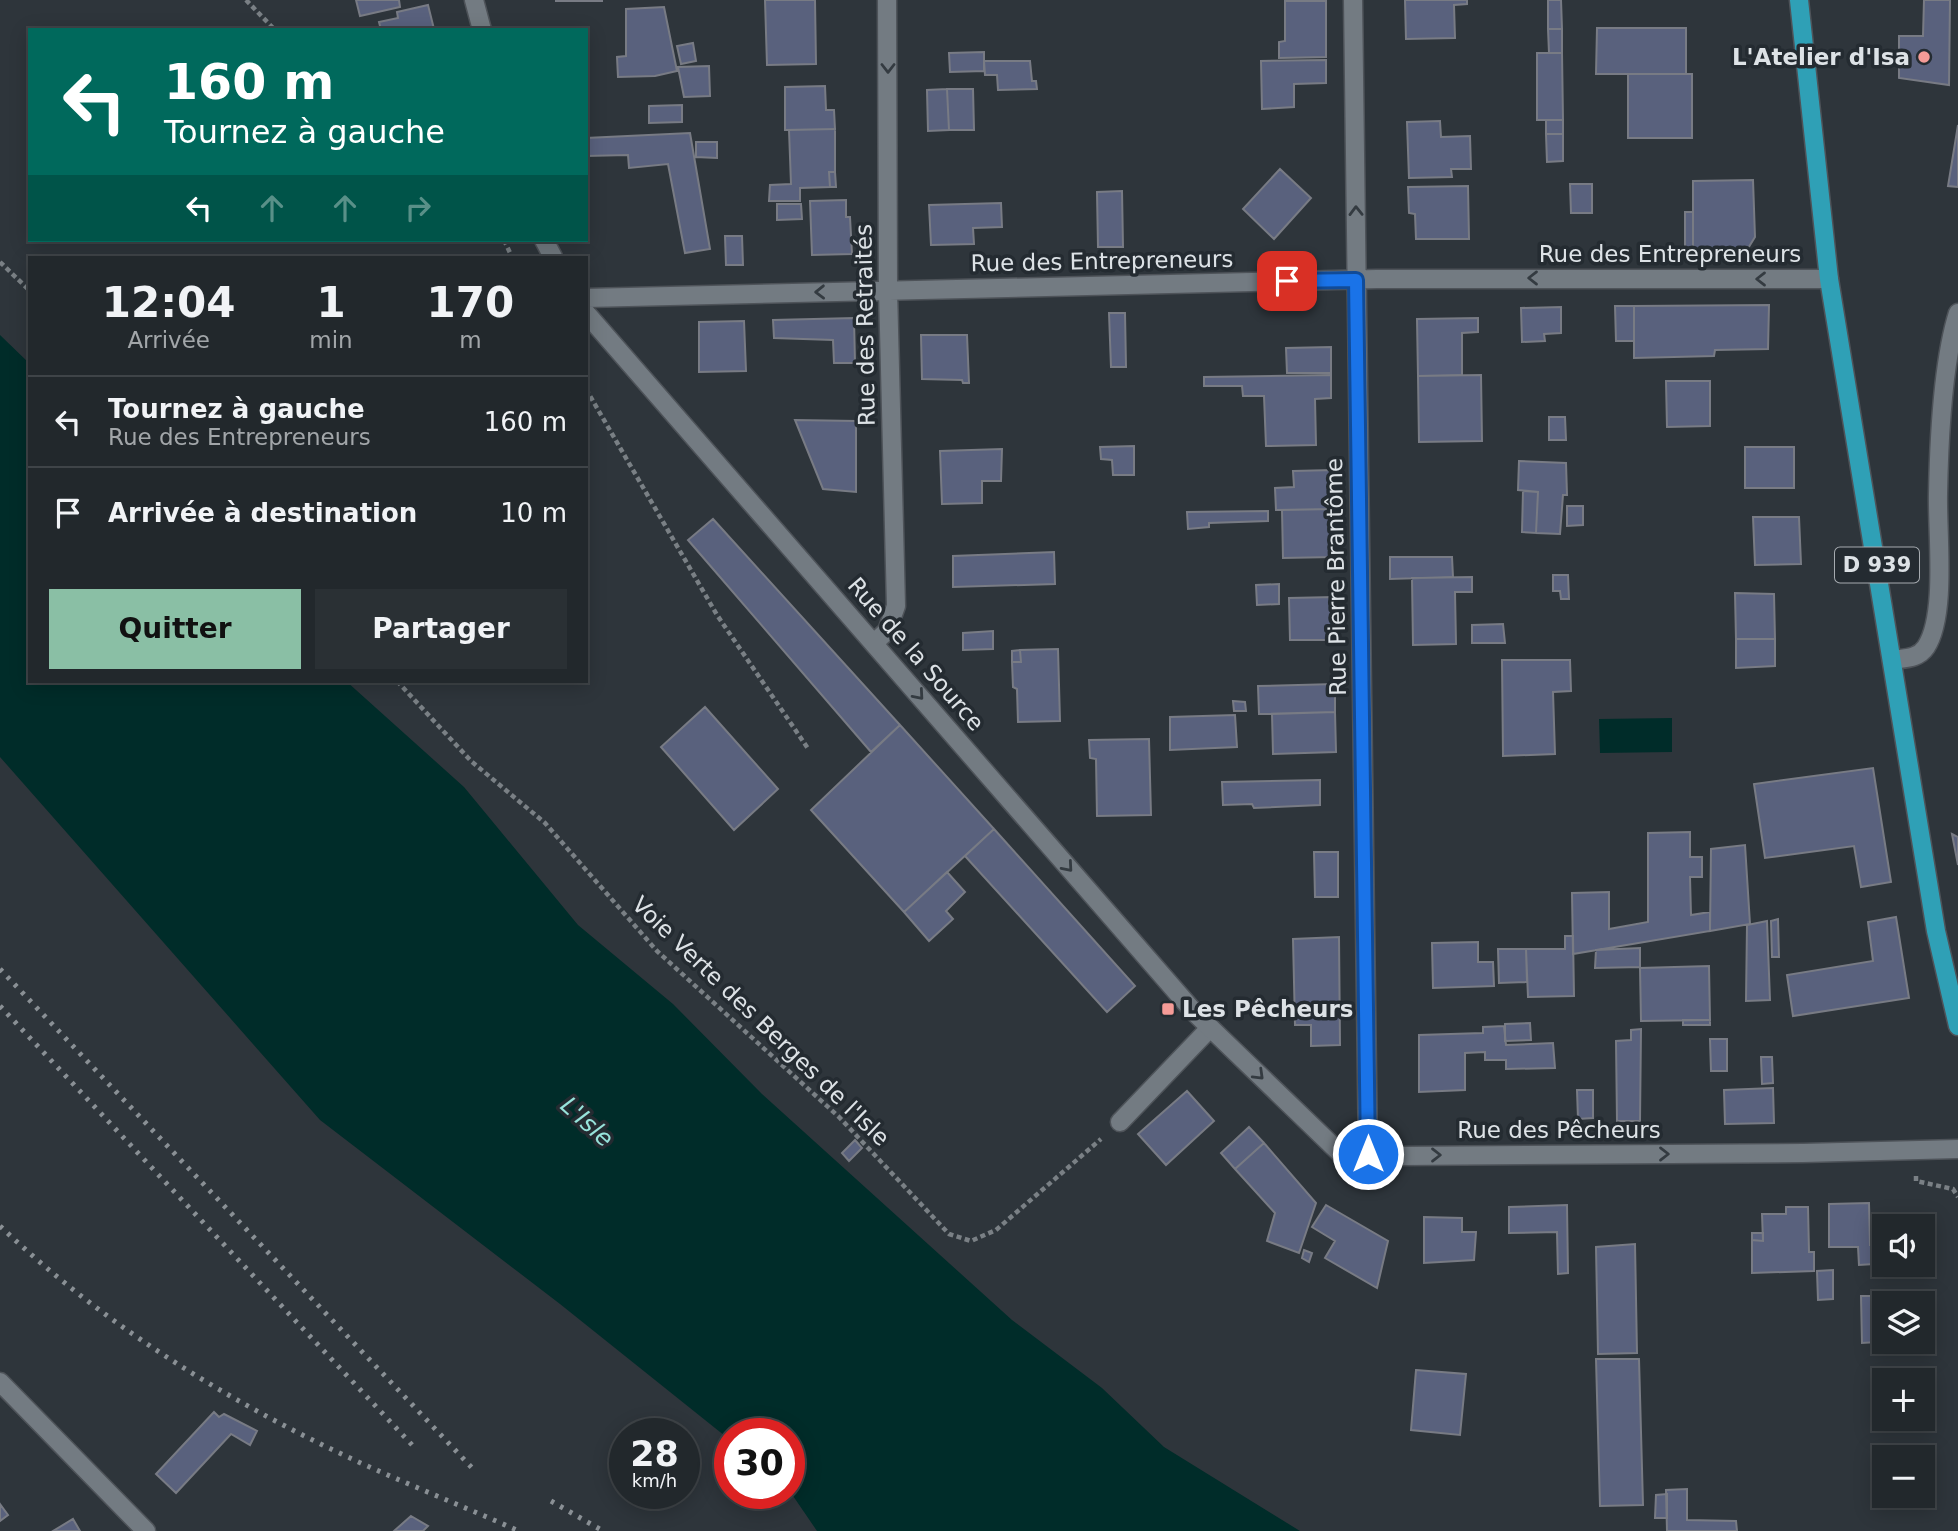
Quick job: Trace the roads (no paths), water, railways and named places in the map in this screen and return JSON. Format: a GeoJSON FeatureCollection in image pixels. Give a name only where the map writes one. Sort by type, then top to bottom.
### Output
{"type":"FeatureCollection","features":[{"type":"Feature","properties":{"kind":"main road","name":"D 939"},"geometry":{"type":"LineString","coordinates":[[1799,0],[1829,279],[1936,931],[1958,1026]]}},
{"type":"Feature","properties":{"kind":"street"},"geometry":{"type":"LineString","coordinates":[[474,0],[481,28]]}},
{"type":"Feature","properties":{"kind":"street","name":"Rue des Retraités"},"geometry":{"type":"LineString","coordinates":[[874,643],[887,631],[896,606],[888,290],[887,0]]}},
{"type":"Feature","properties":{"kind":"street","name":"Rue Pierre Brantôme"},"geometry":{"type":"LineString","coordinates":[[1353,0],[1368,1154]]}},
{"type":"Feature","properties":{"kind":"street","name":"Rue des Entrepreneurs"},"geometry":{"type":"LineString","coordinates":[[588,298],[1356,280],[1829,279]]}},
{"type":"Feature","properties":{"kind":"street"},"geometry":{"type":"LineString","coordinates":[[1892,660],[1916,656],[1925,649],[1933,631],[1938,581],[1938,494],[1942,420],[1951,337],[1958,313]]}},
{"type":"Feature","properties":{"kind":"street","name":"Rue de la Source"},"geometry":{"type":"LineString","coordinates":[[588,315],[1210,1028]]}},
{"type":"Feature","properties":{"kind":"street"},"geometry":{"type":"LineString","coordinates":[[1120,1122],[1210,1028]]}},
{"type":"Feature","properties":{"kind":"street","name":"Rue des Pêcheurs"},"geometry":{"type":"LineString","coordinates":[[1210,1028],[1340,1153],[1415,1156],[1958,1149]]}},
{"type":"Feature","properties":{"kind":"street"},"geometry":{"type":"LineString","coordinates":[[0,1382],[146,1531]]}},
{"type":"Feature","properties":{"kind":"water","name":"L'Isle"},"geometry":{"type":"Polygon","coordinates":[[[0,335],[28,362],[28,683],[348,683],[464,787],[578,925],[673,1004],[762,1094],[1012,1320],[1102,1388],[1164,1447],[1300,1531],[817,1531],[802,1509],[805,1509],[805,1418],[714,1418],[714,1427],[560,1304],[320,1120],[0,757],[0,335]]]}},
{"type":"Feature","properties":{"kind":"water"},"geometry":{"type":"Polygon","coordinates":[[[1672,718],[1672,752],[1600,753],[1599,719],[1672,718]]]}},
{"type":"Feature","properties":{"kind":"railway"},"geometry":{"type":"LineString","coordinates":[[0,969],[474,1470]]}},
{"type":"Feature","properties":{"kind":"railway"},"geometry":{"type":"LineString","coordinates":[[0,1006],[414,1447]]}},
{"type":"Feature","properties":{"kind":"railway"},"geometry":{"type":"LineString","coordinates":[[0,1226],[82,1297],[171,1360],[218,1389],[314,1441],[519,1531]]}},
{"type":"Feature","properties":{"kind":"railway"},"geometry":{"type":"LineString","coordinates":[[551,1501],[603,1531]]}},
{"type":"Feature","properties":{"kind":"place","name":"L'Atelier d'Isa"},"geometry":{"type":"Point","coordinates":[1924,57]}},
{"type":"Feature","properties":{"kind":"place","name":"Les Pêcheurs"},"geometry":{"type":"Point","coordinates":[1168,1009]}}]}
